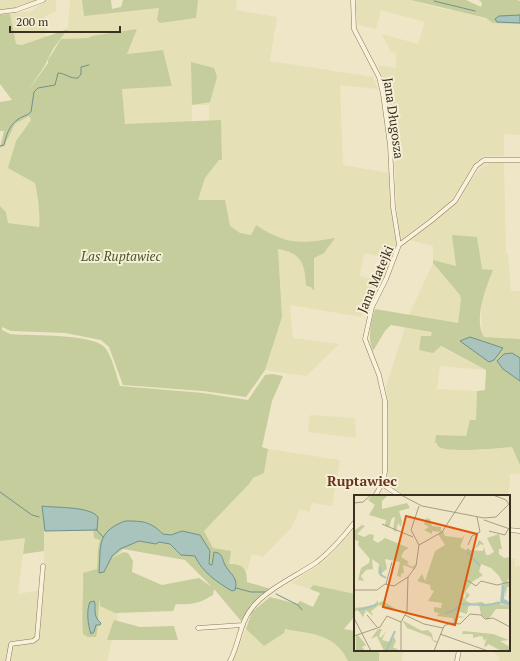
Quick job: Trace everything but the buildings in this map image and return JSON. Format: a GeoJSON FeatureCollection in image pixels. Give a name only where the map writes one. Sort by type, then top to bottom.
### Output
{"type":"FeatureCollection","features":[{"type":"Feature","properties":{"kind":"street"},"geometry":{"type":"LineString","coordinates":[[0,12],[16,10],[43,0]]}},
{"type":"Feature","properties":{"kind":"street","name":"Jana Długosza"},"geometry":{"type":"LineString","coordinates":[[353,0],[354,29],[379,76],[383,94],[390,145],[393,207],[399,245]]}},
{"type":"Feature","properties":{"kind":"street","name":"Jana Matejki"},"geometry":{"type":"LineString","coordinates":[[376,495],[382,484],[385,466],[384,393],[365,339],[366,327],[372,308],[390,272],[399,245],[455,201],[476,166],[484,160],[520,160]]}},
{"type":"Feature","properties":{"kind":"street"},"geometry":{"type":"LineString","coordinates":[[382,484],[398,495]]}},
{"type":"Feature","properties":{"kind":"street"},"geometry":{"type":"LineString","coordinates":[[230,661],[246,616],[255,605],[318,561],[338,542],[354,523]]}},
{"type":"Feature","properties":{"kind":"street"},"geometry":{"type":"LineString","coordinates":[[510,530],[520,531]]}},
{"type":"Feature","properties":{"kind":"street"},"geometry":{"type":"LineString","coordinates":[[8,661],[11,644],[31,641],[37,638],[43,566]]}},
{"type":"Feature","properties":{"kind":"street"},"geometry":{"type":"LineString","coordinates":[[198,628],[243,625]]}},
{"type":"Feature","properties":{"kind":"street"},"geometry":{"type":"LineString","coordinates":[[457,661],[459,651]]}},
{"type":"Feature","properties":{"kind":"shaded area"},"geometry":{"type":"Polygon","coordinates":[[[0,0],[36,0],[16,8],[0,10],[0,0]]]}},
{"type":"Feature","properties":{"kind":"shaded area"},"geometry":{"type":"Polygon","coordinates":[[[46,0],[56,0],[56,12],[45,16],[46,37],[22,45],[15,43],[10,14],[32,11],[46,0]]]}},
{"type":"Feature","properties":{"kind":"shaded area"},"geometry":{"type":"Polygon","coordinates":[[[70,0],[82,0],[84,15],[159,8],[160,23],[195,18],[198,0],[237,0],[236,10],[277,17],[270,61],[373,77],[378,89],[340,85],[343,165],[389,173],[390,202],[396,244],[392,259],[364,253],[360,276],[380,281],[361,317],[290,305],[293,338],[339,344],[306,376],[265,370],[282,317],[278,249],[291,252],[298,257],[306,268],[306,286],[311,287],[314,291],[314,257],[332,239],[312,243],[295,242],[272,235],[256,225],[251,235],[240,233],[230,226],[229,219],[198,200],[205,178],[219,160],[222,160],[221,120],[209,121],[209,105],[192,105],[192,122],[125,124],[122,89],[172,85],[163,50],[127,54],[137,29],[92,36],[88,38],[61,39],[68,29],[70,0]]]}},
{"type":"Feature","properties":{"kind":"shaded area"},"geometry":{"type":"Polygon","coordinates":[[[357,0],[411,0],[442,9],[462,12],[499,23],[520,24],[520,135],[504,134],[504,156],[484,156],[478,160],[455,195],[446,205],[403,238],[400,237],[396,201],[394,143],[383,78],[378,65],[396,68],[396,53],[391,52],[382,34],[418,44],[425,22],[381,10],[376,29],[358,25],[356,11],[357,0]]]}},
{"type":"Feature","properties":{"kind":"shaded area"},"geometry":{"type":"Polygon","coordinates":[[[29,116],[31,120],[16,141],[38,191],[37,201],[41,221],[39,227],[8,223],[6,212],[0,206],[0,148],[4,146],[15,124],[29,116]]]}},
{"type":"Feature","properties":{"kind":"shaded area"},"geometry":{"type":"Polygon","coordinates":[[[504,162],[506,254],[508,254],[511,291],[520,291],[520,339],[484,337],[482,333],[481,307],[492,270],[465,268],[433,260],[433,246],[409,240],[450,209],[480,168],[490,163],[504,162]]]}},
{"type":"Feature","properties":{"kind":"shaded area"},"geometry":{"type":"Polygon","coordinates":[[[433,263],[460,295],[461,299],[457,325],[438,346],[486,370],[440,366],[437,389],[477,391],[476,420],[470,420],[466,436],[436,435],[435,442],[439,447],[478,450],[512,447],[520,465],[520,474],[510,474],[509,495],[405,495],[387,486],[388,417],[386,386],[409,315],[433,263]]]}},
{"type":"Feature","properties":{"kind":"shaded area"},"geometry":{"type":"Polygon","coordinates":[[[310,415],[355,418],[356,438],[308,432],[310,415]]]}},
{"type":"Feature","properties":{"kind":"shaded area"},"geometry":{"type":"Polygon","coordinates":[[[268,449],[340,460],[332,506],[312,503],[309,512],[300,509],[291,528],[263,557],[252,554],[247,571],[242,566],[229,564],[213,548],[204,531],[253,478],[264,473],[268,449]]]}},
{"type":"Feature","properties":{"kind":"shaded area"},"geometry":{"type":"Polygon","coordinates":[[[48,528],[93,529],[100,540],[98,547],[97,569],[83,574],[83,634],[98,632],[100,595],[111,559],[123,549],[119,612],[107,661],[0,661],[0,541],[25,537],[18,594],[41,590],[44,574],[44,530],[48,528]]]}},
{"type":"Feature","properties":{"kind":"shaded area"},"geometry":{"type":"Polygon","coordinates":[[[354,529],[354,594],[313,585],[310,589],[291,583],[326,560],[354,529]]]}},
{"type":"Feature","properties":{"kind":"shaded area"},"geometry":{"type":"Polygon","coordinates":[[[510,559],[515,559],[515,566],[520,566],[520,661],[499,661],[500,658],[492,651],[510,651],[510,559]]]}},
{"type":"Feature","properties":{"kind":"shaded area"},"geometry":{"type":"Polygon","coordinates":[[[246,629],[264,646],[284,629],[325,636],[343,650],[348,661],[233,661],[246,629]]]}},
{"type":"Feature","properties":{"kind":"shaded area"},"geometry":{"type":"Polygon","coordinates":[[[379,651],[403,651],[402,661],[379,661],[379,651]]]}},
{"type":"Feature","properties":{"kind":"green space"},"geometry":{"type":"Polygon","coordinates":[[[82,0],[111,0],[112,9],[121,7],[123,0],[198,0],[196,18],[160,23],[157,20],[159,8],[84,16],[82,0]]]}},
{"type":"Feature","properties":{"kind":"green space"},"geometry":{"type":"Polygon","coordinates":[[[411,0],[466,0],[481,7],[482,3],[479,0],[517,0],[520,1],[520,24],[493,23],[486,18],[411,0]]]}},
{"type":"Feature","properties":{"kind":"green space","name":"Las Ruptawiec"},"geometry":{"type":"Polygon","coordinates":[[[10,14],[16,44],[22,45],[68,29],[53,49],[45,65],[28,91],[48,63],[48,60],[61,39],[88,38],[92,36],[137,29],[127,54],[163,50],[172,86],[122,89],[125,124],[221,120],[222,160],[219,160],[205,178],[198,200],[225,200],[230,226],[240,233],[251,235],[256,225],[276,236],[294,241],[303,242],[335,238],[324,253],[314,258],[314,291],[311,287],[306,286],[305,272],[301,261],[292,253],[278,249],[282,317],[265,370],[246,397],[203,391],[123,385],[109,347],[101,340],[65,333],[11,331],[2,327],[2,330],[10,334],[61,336],[90,340],[100,344],[106,349],[111,357],[120,386],[203,393],[248,400],[265,375],[272,374],[283,376],[272,401],[262,447],[268,449],[264,473],[253,478],[204,531],[213,548],[231,551],[229,564],[238,565],[244,568],[247,582],[271,589],[251,605],[241,621],[214,589],[213,595],[208,598],[196,603],[176,604],[173,611],[115,613],[100,606],[100,599],[96,637],[88,637],[83,634],[83,573],[97,569],[100,540],[94,538],[93,529],[48,528],[44,531],[44,551],[23,554],[25,538],[0,541],[0,206],[6,212],[8,223],[39,227],[40,218],[35,183],[8,168],[16,141],[31,120],[29,116],[15,124],[4,146],[0,148],[4,131],[0,131],[0,102],[12,100],[0,84],[0,15],[10,14]],[[123,549],[112,558],[124,552],[128,553],[133,561],[132,572],[162,585],[199,578],[212,587],[185,560],[123,549]]]}},
{"type":"Feature","properties":{"kind":"green space"},"geometry":{"type":"Polygon","coordinates":[[[191,62],[214,68],[217,77],[210,102],[192,105],[191,62]]]}},
{"type":"Feature","properties":{"kind":"green space"},"geometry":{"type":"Polygon","coordinates":[[[452,235],[477,237],[482,269],[493,270],[484,294],[480,313],[481,330],[484,337],[520,339],[520,465],[512,447],[452,450],[439,447],[435,442],[436,435],[466,436],[470,420],[476,420],[477,391],[485,390],[486,370],[441,346],[433,353],[419,350],[421,336],[431,336],[432,332],[391,325],[385,331],[373,351],[371,346],[370,330],[375,309],[458,323],[461,299],[460,295],[433,263],[433,260],[456,266],[452,235]]]}},
{"type":"Feature","properties":{"kind":"green space"},"geometry":{"type":"Polygon","coordinates":[[[313,585],[354,594],[354,617],[344,629],[354,631],[354,651],[379,651],[379,661],[348,661],[343,652],[329,640],[313,634],[285,629],[284,633],[264,646],[246,629],[252,612],[270,597],[297,604],[300,601],[313,607],[320,593],[310,589],[313,585]]]}},
{"type":"Feature","properties":{"kind":"green space"},"geometry":{"type":"Polygon","coordinates":[[[114,620],[140,627],[174,626],[178,640],[107,640],[114,620]]]}},
{"type":"Feature","properties":{"kind":"water"},"geometry":{"type":"Polygon","coordinates":[[[520,15],[520,23],[497,22],[495,19],[499,16],[520,15]]]}},
{"type":"Feature","properties":{"kind":"water"},"geometry":{"type":"Polygon","coordinates":[[[470,337],[503,348],[494,360],[489,362],[460,341],[470,337]]]}},
{"type":"Feature","properties":{"kind":"water"},"geometry":{"type":"Polygon","coordinates":[[[512,353],[520,358],[520,381],[503,369],[497,361],[504,354],[512,353]]]}},
{"type":"Feature","properties":{"kind":"water"},"geometry":{"type":"Polygon","coordinates":[[[42,506],[80,509],[94,513],[98,517],[97,530],[45,531],[42,506]]]}},
{"type":"Feature","properties":{"kind":"water"},"geometry":{"type":"Polygon","coordinates":[[[125,521],[136,521],[150,524],[163,534],[171,535],[182,531],[200,535],[210,551],[209,564],[212,565],[214,552],[221,555],[225,565],[235,579],[235,590],[232,591],[210,576],[201,567],[195,556],[181,555],[170,544],[159,542],[156,544],[139,541],[120,549],[112,556],[104,572],[99,573],[100,548],[105,535],[116,525],[125,521]]]}},
{"type":"Feature","properties":{"kind":"water"},"geometry":{"type":"Polygon","coordinates":[[[94,601],[96,617],[101,623],[100,625],[96,625],[94,632],[91,634],[88,622],[88,609],[90,602],[94,601]]]}},
{"type":"Feature","properties":{"kind":"waterway"},"geometry":{"type":"LineString","coordinates":[[434,1],[475,11]]}},
{"type":"Feature","properties":{"kind":"waterway"},"geometry":{"type":"LineString","coordinates":[[0,146],[4,145],[8,131],[14,122],[31,112],[34,92],[38,88],[55,85],[58,73],[72,78],[78,78],[81,74],[81,67],[89,65]]}},
{"type":"Feature","properties":{"kind":"waterway"},"geometry":{"type":"LineString","coordinates":[[0,492],[32,515],[39,517]]}},
{"type":"Feature","properties":{"kind":"waterway"},"geometry":{"type":"LineString","coordinates":[[96,529],[103,537]]}},
{"type":"Feature","properties":{"kind":"waterway"},"geometry":{"type":"LineString","coordinates":[[236,588],[251,592],[266,592]]}},
{"type":"Feature","properties":{"kind":"waterway"},"geometry":{"type":"LineString","coordinates":[[276,594],[298,605],[302,610]]}},
{"type":"Feature","properties":{"kind":"district","name":"Ruptawiec"},"geometry":{"type":"Point","coordinates":[362,480]}}]}
